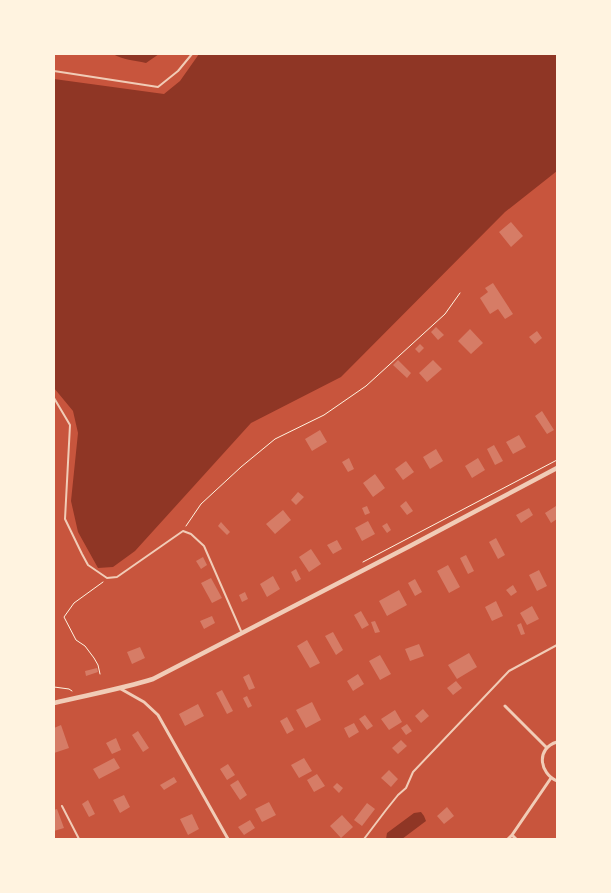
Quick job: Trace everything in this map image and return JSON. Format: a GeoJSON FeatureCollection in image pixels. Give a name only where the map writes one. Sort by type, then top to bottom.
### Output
{"type":"FeatureCollection","features":[{"type":"Feature","properties":{"kind":"street"},"geometry":{"type":"LineString","coordinates":[[54,704],[153,679],[557,468]]}},
{"type":"Feature","properties":{"kind":"street"},"geometry":{"type":"LineString","coordinates":[[121,688],[144,702],[158,715],[228,839]]}},
{"type":"Feature","properties":{"kind":"street"},"geometry":{"type":"LineString","coordinates":[[505,706],[547,748]]}},
{"type":"Feature","properties":{"kind":"street"},"geometry":{"type":"LineString","coordinates":[[557,742],[554,742],[547,748],[543,755],[542,764],[545,772],[557,781]]}},
{"type":"Feature","properties":{"kind":"street"},"geometry":{"type":"LineString","coordinates":[[508,839],[551,778]]}},
{"type":"Feature","properties":{"kind":"street"},"geometry":{"type":"LineString","coordinates":[[512,835],[516,839]]}},
{"type":"Feature","properties":{"kind":"lane"},"geometry":{"type":"LineString","coordinates":[[54,71],[158,88],[178,71],[192,54]]}},
{"type":"Feature","properties":{"kind":"lane"},"geometry":{"type":"LineString","coordinates":[[54,398],[70,425],[65,519],[88,565],[107,578],[117,577],[182,531],[191,534],[204,546],[242,633]]}},
{"type":"Feature","properties":{"kind":"lane"},"geometry":{"type":"LineString","coordinates":[[364,839],[398,795],[406,788],[413,772],[509,671],[557,645]]}},
{"type":"Feature","properties":{"kind":"lane"},"geometry":{"type":"LineString","coordinates":[[62,806],[79,839]]}},
{"type":"Feature","properties":{"kind":"path"},"geometry":{"type":"LineString","coordinates":[[182,531],[201,504],[240,467],[275,439],[324,414],[366,386],[445,314],[460,293]]}},
{"type":"Feature","properties":{"kind":"path"},"geometry":{"type":"LineString","coordinates":[[363,562],[557,460]]}},
{"type":"Feature","properties":{"kind":"path"},"geometry":{"type":"LineString","coordinates":[[100,674],[94,658],[85,646],[76,640],[64,617],[74,603],[107,578]]}},
{"type":"Feature","properties":{"kind":"path"},"geometry":{"type":"LineString","coordinates":[[54,687],[69,689],[81,696]]}},
{"type":"Feature","properties":{"kind":"shaded area"},"geometry":{"type":"Polygon","coordinates":[[[113,54],[159,54],[146,63],[125,59],[113,54]]]}},
{"type":"Feature","properties":{"kind":"shaded area"},"geometry":{"type":"Polygon","coordinates":[[[199,54],[557,54],[557,171],[505,212],[341,377],[251,423],[135,551],[113,567],[98,568],[78,532],[71,501],[78,433],[73,411],[54,388],[54,79],[164,94],[180,81],[199,54]]]}},
{"type":"Feature","properties":{"kind":"shaded area"},"geometry":{"type":"Polygon","coordinates":[[[421,812],[426,821],[402,839],[386,839],[387,833],[414,813],[421,812]]]}},
{"type":"Feature","properties":{"kind":"building"},"geometry":{"type":"Polygon","coordinates":[[[511,222],[523,236],[511,247],[499,232],[511,222]]]}},
{"type":"Feature","properties":{"kind":"building"},"geometry":{"type":"Polygon","coordinates":[[[493,283],[513,314],[505,319],[498,309],[490,314],[480,298],[488,292],[485,288],[493,283]]]}},
{"type":"Feature","properties":{"kind":"building"},"geometry":{"type":"Polygon","coordinates":[[[436,327],[444,335],[438,340],[431,332],[436,327]]]}},
{"type":"Feature","properties":{"kind":"building"},"geometry":{"type":"Polygon","coordinates":[[[470,329],[483,343],[471,354],[458,341],[470,329]]]}},
{"type":"Feature","properties":{"kind":"building"},"geometry":{"type":"Polygon","coordinates":[[[537,331],[542,338],[535,344],[529,337],[537,331]]]}},
{"type":"Feature","properties":{"kind":"building"},"geometry":{"type":"Polygon","coordinates":[[[420,344],[424,348],[419,353],[415,349],[420,344]]]}},
{"type":"Feature","properties":{"kind":"building"},"geometry":{"type":"Polygon","coordinates":[[[398,360],[411,373],[407,378],[393,365],[398,360]]]}},
{"type":"Feature","properties":{"kind":"building"},"geometry":{"type":"Polygon","coordinates":[[[433,360],[442,369],[427,382],[419,373],[433,360]]]}},
{"type":"Feature","properties":{"kind":"building"},"geometry":{"type":"Polygon","coordinates":[[[542,411],[554,430],[547,434],[535,416],[542,411]]]}},
{"type":"Feature","properties":{"kind":"building"},"geometry":{"type":"Polygon","coordinates":[[[320,430],[327,442],[312,451],[305,439],[320,430]]]}},
{"type":"Feature","properties":{"kind":"building"},"geometry":{"type":"Polygon","coordinates":[[[519,435],[526,447],[513,454],[506,442],[519,435]]]}},
{"type":"Feature","properties":{"kind":"building"},"geometry":{"type":"Polygon","coordinates":[[[494,445],[503,461],[495,465],[487,449],[494,445]]]}},
{"type":"Feature","properties":{"kind":"building"},"geometry":{"type":"Polygon","coordinates":[[[436,449],[443,461],[430,469],[423,457],[436,449]]]}},
{"type":"Feature","properties":{"kind":"building"},"geometry":{"type":"Polygon","coordinates":[[[349,458],[354,469],[348,472],[342,462],[349,458]]]}},
{"type":"Feature","properties":{"kind":"building"},"geometry":{"type":"Polygon","coordinates":[[[478,458],[485,470],[472,478],[465,466],[478,458]]]}},
{"type":"Feature","properties":{"kind":"building"},"geometry":{"type":"Polygon","coordinates":[[[406,461],[414,472],[403,480],[395,469],[406,461]]]}},
{"type":"Feature","properties":{"kind":"building"},"geometry":{"type":"Polygon","coordinates":[[[375,474],[385,488],[373,497],[363,483],[375,474]]]}},
{"type":"Feature","properties":{"kind":"building"},"geometry":{"type":"Polygon","coordinates":[[[298,492],[304,497],[296,505],[291,500],[298,492]]]}},
{"type":"Feature","properties":{"kind":"building"},"geometry":{"type":"Polygon","coordinates":[[[406,501],[413,511],[407,515],[400,506],[406,501]]]}},
{"type":"Feature","properties":{"kind":"building"},"geometry":{"type":"Polygon","coordinates":[[[367,506],[370,513],[365,515],[362,508],[367,506]]]}},
{"type":"Feature","properties":{"kind":"building"},"geometry":{"type":"Polygon","coordinates":[[[556,506],[557,519],[551,523],[545,513],[556,506]]]}},
{"type":"Feature","properties":{"kind":"building"},"geometry":{"type":"Polygon","coordinates":[[[529,508],[533,515],[521,523],[516,515],[529,508]]]}},
{"type":"Feature","properties":{"kind":"building"},"geometry":{"type":"Polygon","coordinates":[[[283,510],[291,520],[275,534],[266,524],[283,510]]]}},
{"type":"Feature","properties":{"kind":"building"},"geometry":{"type":"Polygon","coordinates":[[[368,521],[375,534],[362,541],[355,528],[368,521]]]}},
{"type":"Feature","properties":{"kind":"building"},"geometry":{"type":"Polygon","coordinates":[[[221,522],[230,532],[227,535],[218,526],[221,522]]]}},
{"type":"Feature","properties":{"kind":"building"},"geometry":{"type":"Polygon","coordinates":[[[387,523],[391,530],[387,533],[382,526],[387,523]]]}},
{"type":"Feature","properties":{"kind":"building"},"geometry":{"type":"Polygon","coordinates":[[[496,538],[505,555],[498,559],[489,542],[496,538]]]}},
{"type":"Feature","properties":{"kind":"building"},"geometry":{"type":"Polygon","coordinates":[[[337,540],[342,549],[333,554],[327,545],[337,540]]]}},
{"type":"Feature","properties":{"kind":"building"},"geometry":{"type":"Polygon","coordinates":[[[311,549],[321,564],[309,572],[299,557],[311,549]]]}},
{"type":"Feature","properties":{"kind":"building"},"geometry":{"type":"Polygon","coordinates":[[[466,555],[474,571],[468,574],[460,558],[466,555]]]}},
{"type":"Feature","properties":{"kind":"building"},"geometry":{"type":"Polygon","coordinates":[[[203,557],[207,565],[201,569],[196,561],[203,557]]]}},
{"type":"Feature","properties":{"kind":"building"},"geometry":{"type":"Polygon","coordinates":[[[448,565],[460,587],[449,593],[437,571],[448,565]]]}},
{"type":"Feature","properties":{"kind":"building"},"geometry":{"type":"Polygon","coordinates":[[[296,569],[301,579],[296,582],[291,572],[296,569]]]}},
{"type":"Feature","properties":{"kind":"building"},"geometry":{"type":"Polygon","coordinates":[[[539,570],[547,586],[537,591],[529,575],[539,570]]]}},
{"type":"Feature","properties":{"kind":"building"},"geometry":{"type":"Polygon","coordinates":[[[273,576],[280,589],[267,597],[260,584],[273,576]]]}},
{"type":"Feature","properties":{"kind":"building"},"geometry":{"type":"Polygon","coordinates":[[[211,578],[222,598],[212,603],[201,583],[211,578]]]}},
{"type":"Feature","properties":{"kind":"building"},"geometry":{"type":"Polygon","coordinates":[[[415,579],[422,592],[415,596],[408,583],[415,579]]]}},
{"type":"Feature","properties":{"kind":"building"},"geometry":{"type":"Polygon","coordinates":[[[513,585],[517,592],[511,596],[506,590],[513,585]]]}},
{"type":"Feature","properties":{"kind":"building"},"geometry":{"type":"Polygon","coordinates":[[[399,590],[407,605],[387,616],[379,601],[399,590]]]}},
{"type":"Feature","properties":{"kind":"building"},"geometry":{"type":"Polygon","coordinates":[[[245,592],[248,599],[242,602],[239,595],[245,592]]]}},
{"type":"Feature","properties":{"kind":"building"},"geometry":{"type":"Polygon","coordinates":[[[496,601],[503,616],[492,621],[485,607],[496,601]]]}},
{"type":"Feature","properties":{"kind":"building"},"geometry":{"type":"Polygon","coordinates":[[[532,606],[539,619],[527,625],[520,613],[532,606]]]}},
{"type":"Feature","properties":{"kind":"building"},"geometry":{"type":"Polygon","coordinates":[[[361,611],[369,625],[362,629],[354,615],[361,611]]]}},
{"type":"Feature","properties":{"kind":"building"},"geometry":{"type":"Polygon","coordinates":[[[212,616],[215,623],[204,629],[200,621],[212,616]]]}},
{"type":"Feature","properties":{"kind":"building"},"geometry":{"type":"Polygon","coordinates":[[[375,621],[380,632],[375,633],[371,622],[375,621]]]}},
{"type":"Feature","properties":{"kind":"building"},"geometry":{"type":"Polygon","coordinates":[[[521,623],[525,634],[521,635],[517,625],[521,623]]]}},
{"type":"Feature","properties":{"kind":"building"},"geometry":{"type":"Polygon","coordinates":[[[333,632],[343,650],[336,655],[325,636],[333,632]]]}},
{"type":"Feature","properties":{"kind":"building"},"geometry":{"type":"Polygon","coordinates":[[[307,640],[320,663],[310,668],[297,646],[307,640]]]}},
{"type":"Feature","properties":{"kind":"building"},"geometry":{"type":"Polygon","coordinates":[[[419,644],[424,656],[410,661],[405,649],[419,644]]]}},
{"type":"Feature","properties":{"kind":"building"},"geometry":{"type":"Polygon","coordinates":[[[140,647],[145,658],[132,664],[127,652],[140,647]]]}},
{"type":"Feature","properties":{"kind":"building"},"geometry":{"type":"Polygon","coordinates":[[[469,653],[477,667],[457,679],[448,665],[469,653]]]}},
{"type":"Feature","properties":{"kind":"building"},"geometry":{"type":"Polygon","coordinates":[[[380,655],[391,674],[380,680],[369,661],[380,655]]]}},
{"type":"Feature","properties":{"kind":"building"},"geometry":{"type":"Polygon","coordinates":[[[97,668],[98,672],[86,676],[85,671],[97,668]]]}},
{"type":"Feature","properties":{"kind":"building"},"geometry":{"type":"Polygon","coordinates":[[[249,674],[255,688],[249,690],[243,677],[249,674]]]}},
{"type":"Feature","properties":{"kind":"building"},"geometry":{"type":"Polygon","coordinates":[[[358,674],[364,684],[353,691],[347,681],[358,674]]]}},
{"type":"Feature","properties":{"kind":"building"},"geometry":{"type":"Polygon","coordinates":[[[456,681],[462,688],[453,695],[447,688],[456,681]]]}},
{"type":"Feature","properties":{"kind":"building"},"geometry":{"type":"Polygon","coordinates":[[[222,690],[233,711],[227,714],[216,693],[222,690]]]}},
{"type":"Feature","properties":{"kind":"building"},"geometry":{"type":"Polygon","coordinates":[[[247,696],[252,706],[248,708],[243,698],[247,696]]]}},
{"type":"Feature","properties":{"kind":"building"},"geometry":{"type":"Polygon","coordinates":[[[312,702],[321,720],[306,728],[296,710],[312,702]]]}},
{"type":"Feature","properties":{"kind":"building"},"geometry":{"type":"Polygon","coordinates":[[[198,704],[204,716],[185,726],[179,714],[198,704]]]}},
{"type":"Feature","properties":{"kind":"building"},"geometry":{"type":"Polygon","coordinates":[[[423,709],[429,716],[421,723],[415,716],[423,709]]]}},
{"type":"Feature","properties":{"kind":"building"},"geometry":{"type":"Polygon","coordinates":[[[395,710],[402,722],[389,730],[381,719],[395,710]]]}},
{"type":"Feature","properties":{"kind":"building"},"geometry":{"type":"Polygon","coordinates":[[[365,715],[373,726],[367,730],[359,719],[365,715]]]}},
{"type":"Feature","properties":{"kind":"building"},"geometry":{"type":"Polygon","coordinates":[[[287,717],[294,730],[287,734],[280,721],[287,717]]]}},
{"type":"Feature","properties":{"kind":"building"},"geometry":{"type":"Polygon","coordinates":[[[354,723],[359,732],[349,738],[344,728],[354,723]]]}},
{"type":"Feature","properties":{"kind":"building"},"geometry":{"type":"Polygon","coordinates":[[[407,724],[412,731],[406,735],[401,728],[407,724]]]}},
{"type":"Feature","properties":{"kind":"building"},"geometry":{"type":"Polygon","coordinates":[[[61,725],[69,748],[54,753],[54,728],[61,725]]]}},
{"type":"Feature","properties":{"kind":"building"},"geometry":{"type":"Polygon","coordinates":[[[138,731],[149,748],[143,752],[132,735],[138,731]]]}},
{"type":"Feature","properties":{"kind":"building"},"geometry":{"type":"Polygon","coordinates":[[[116,738],[121,750],[112,754],[106,743],[116,738]]]}},
{"type":"Feature","properties":{"kind":"building"},"geometry":{"type":"Polygon","coordinates":[[[401,740],[407,746],[398,754],[392,748],[401,740]]]}},
{"type":"Feature","properties":{"kind":"building"},"geometry":{"type":"Polygon","coordinates":[[[114,758],[120,768],[99,779],[93,769],[114,758]]]}},
{"type":"Feature","properties":{"kind":"building"},"geometry":{"type":"Polygon","coordinates":[[[304,758],[312,771],[299,778],[291,765],[304,758]]]}},
{"type":"Feature","properties":{"kind":"building"},"geometry":{"type":"Polygon","coordinates":[[[228,764],[235,775],[227,780],[220,769],[228,764]]]}},
{"type":"Feature","properties":{"kind":"building"},"geometry":{"type":"Polygon","coordinates":[[[389,770],[398,779],[391,787],[381,778],[389,770]]]}},
{"type":"Feature","properties":{"kind":"building"},"geometry":{"type":"Polygon","coordinates":[[[317,774],[325,786],[314,792],[307,780],[317,774]]]}},
{"type":"Feature","properties":{"kind":"building"},"geometry":{"type":"Polygon","coordinates":[[[174,777],[177,782],[164,790],[160,785],[174,777]]]}},
{"type":"Feature","properties":{"kind":"building"},"geometry":{"type":"Polygon","coordinates":[[[238,780],[247,795],[240,800],[230,785],[238,780]]]}},
{"type":"Feature","properties":{"kind":"building"},"geometry":{"type":"Polygon","coordinates":[[[337,783],[343,788],[339,793],[333,787],[337,783]]]}},
{"type":"Feature","properties":{"kind":"building"},"geometry":{"type":"Polygon","coordinates":[[[124,795],[130,807],[120,813],[113,800],[124,795]]]}},
{"type":"Feature","properties":{"kind":"building"},"geometry":{"type":"Polygon","coordinates":[[[88,800],[95,814],[89,817],[82,804],[88,800]]]}},
{"type":"Feature","properties":{"kind":"building"},"geometry":{"type":"Polygon","coordinates":[[[269,802],[276,815],[262,822],[255,809],[269,802]]]}},
{"type":"Feature","properties":{"kind":"building"},"geometry":{"type":"Polygon","coordinates":[[[367,803],[375,809],[362,826],[354,820],[367,803]]]}},
{"type":"Feature","properties":{"kind":"building"},"geometry":{"type":"Polygon","coordinates":[[[447,807],[454,816],[444,824],[437,816],[447,807]]]}},
{"type":"Feature","properties":{"kind":"building"},"geometry":{"type":"Polygon","coordinates":[[[57,809],[64,828],[54,831],[54,810],[57,809]]]}},
{"type":"Feature","properties":{"kind":"building"},"geometry":{"type":"Polygon","coordinates":[[[192,814],[199,829],[188,835],[180,819],[192,814]]]}},
{"type":"Feature","properties":{"kind":"building"},"geometry":{"type":"Polygon","coordinates":[[[342,815],[353,827],[341,838],[330,826],[342,815]]]}},
{"type":"Feature","properties":{"kind":"building"},"geometry":{"type":"Polygon","coordinates":[[[250,820],[255,828],[244,835],[238,827],[250,820]]]}}]}
